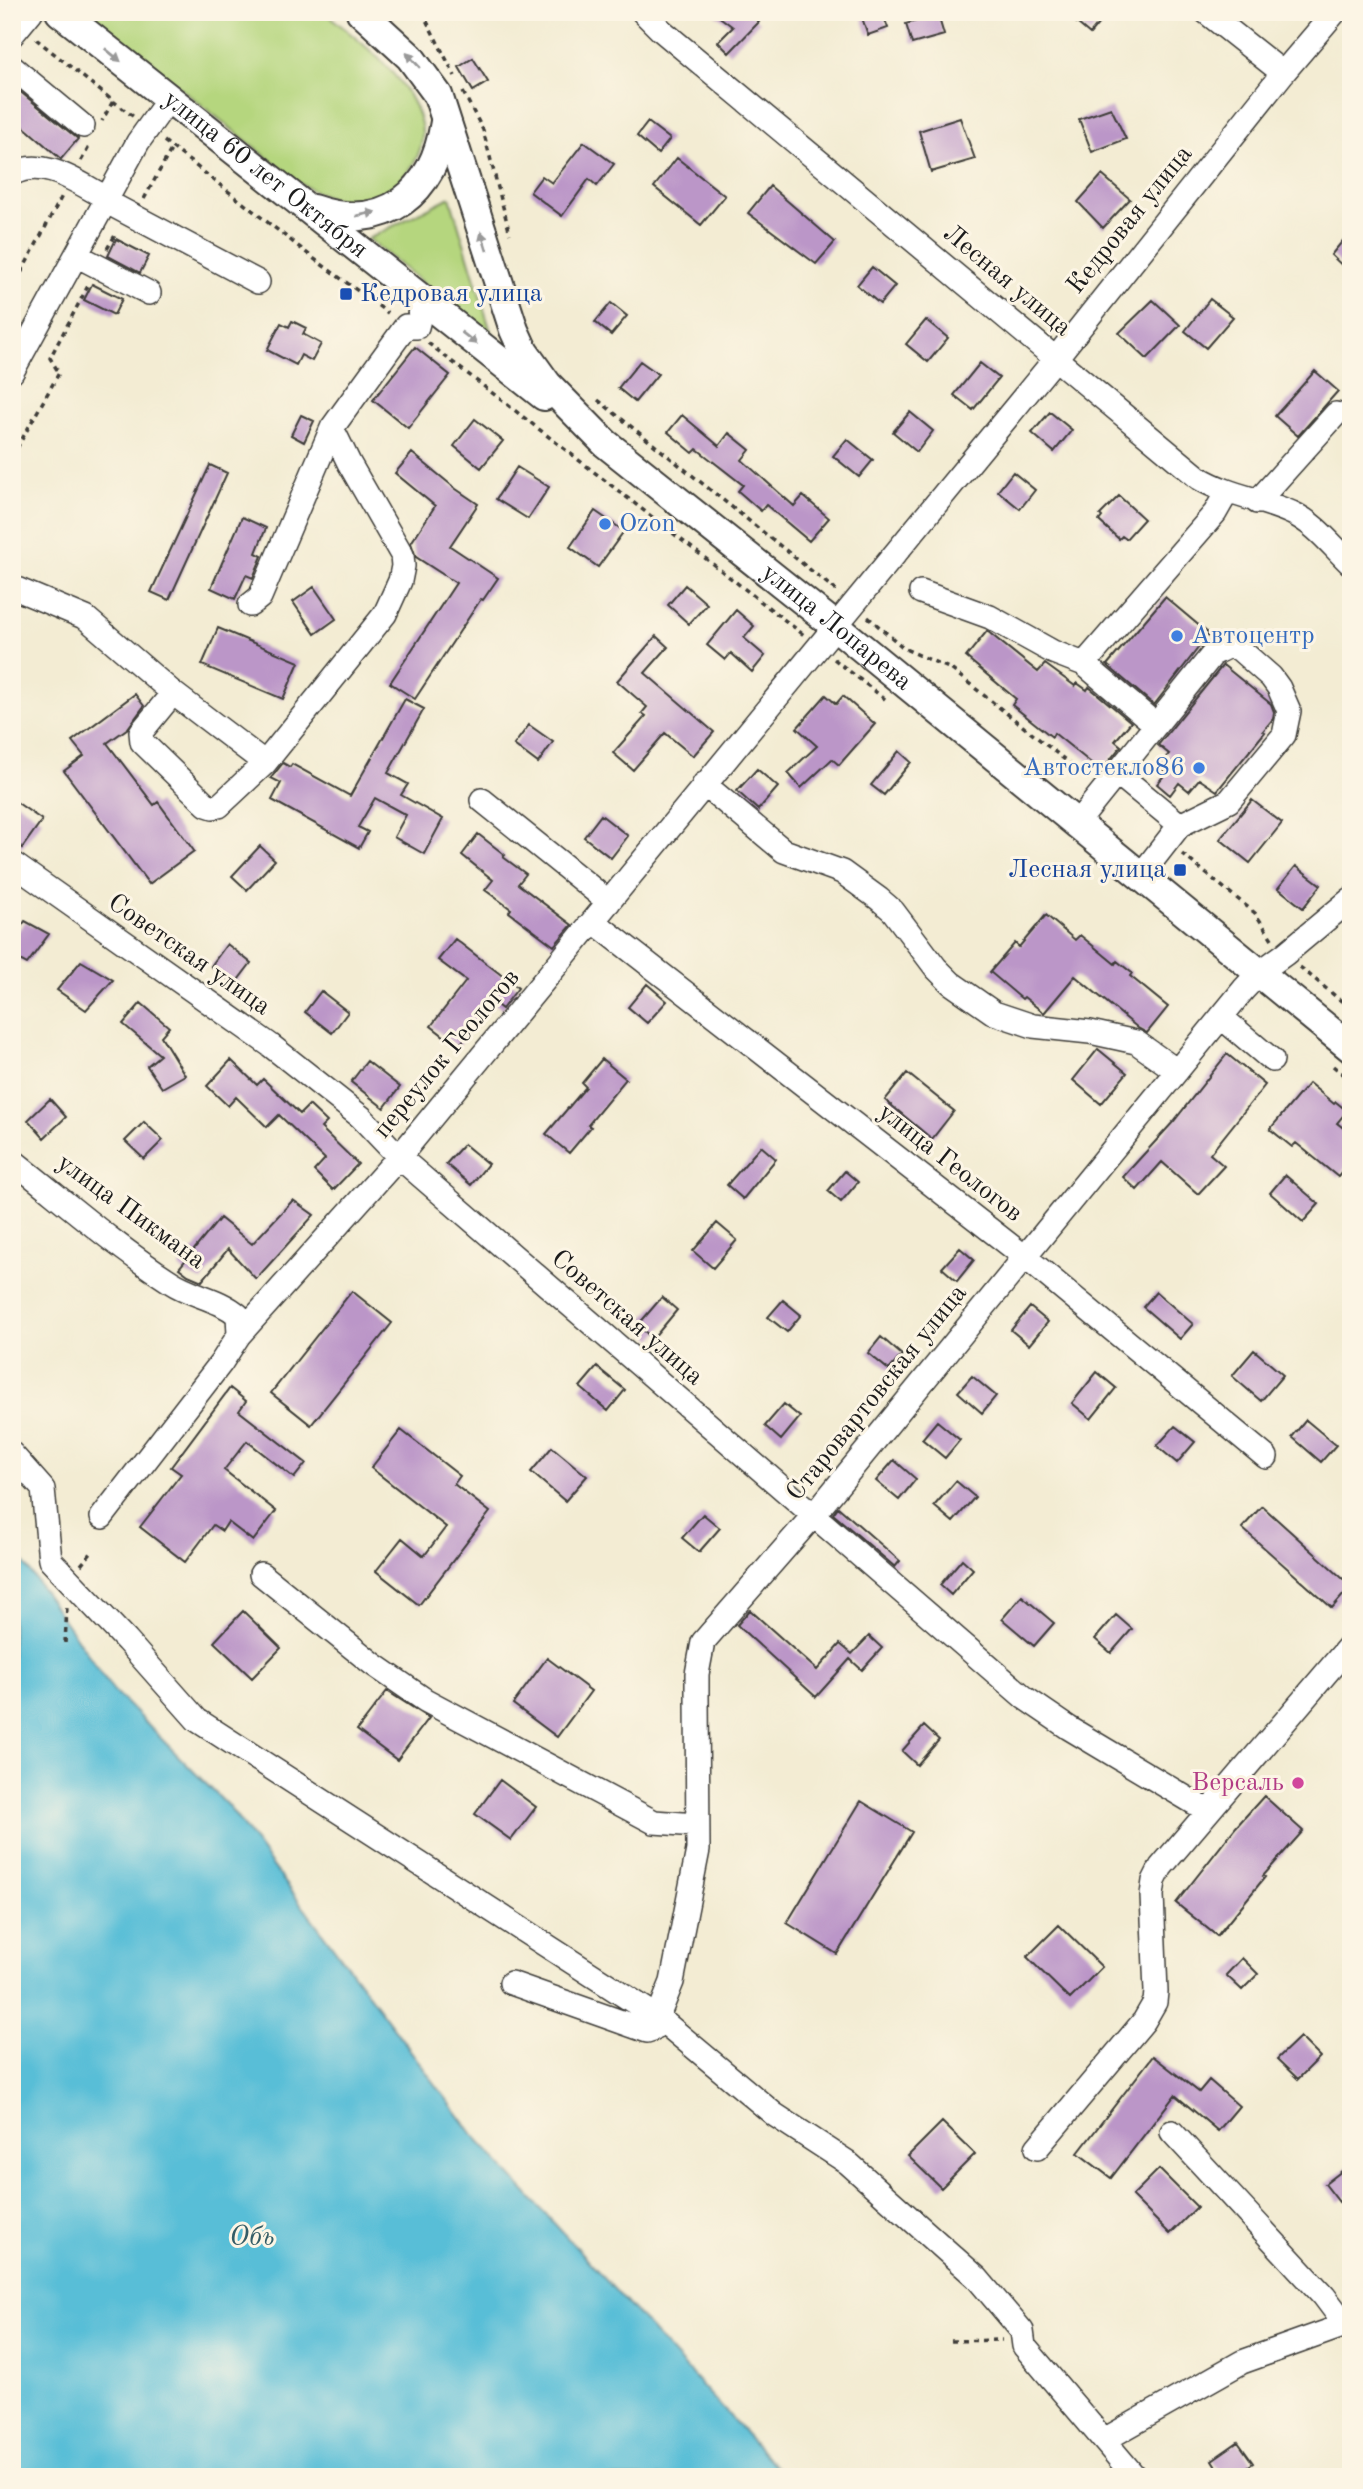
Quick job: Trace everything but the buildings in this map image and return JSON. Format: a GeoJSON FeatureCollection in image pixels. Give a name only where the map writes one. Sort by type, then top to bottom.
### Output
{"type":"FeatureCollection","features":[{"type":"Feature","properties":{"kind":"main road","name":"улица 60 лет Октября"},"geometry":{"type":"LineString","coordinates":[[60,12],[604,443]]}},
{"type":"Feature","properties":{"kind":"main road"},"geometry":{"type":"LineString","coordinates":[[301,203],[328,214],[365,216],[401,201],[419,187],[440,151],[446,119],[438,94],[421,69],[361,12]]}},
{"type":"Feature","properties":{"kind":"main road","name":"улица Лопарева"},"geometry":{"type":"LineString","coordinates":[[446,119],[502,299],[524,352],[547,384],[604,443],[826,635],[1077,822],[1259,972],[1341,1056]]}},
{"type":"Feature","properties":{"kind":"street","name":"Лесная улица"},"geometry":{"type":"LineString","coordinates":[[643,12],[661,30],[1199,478],[1227,492],[1294,513],[1351,564]]}},
{"type":"Feature","properties":{"kind":"street"},"geometry":{"type":"LineString","coordinates":[[1206,12],[1283,73]]}},
{"type":"Feature","properties":{"kind":"street","name":"Кедровая улица"},"geometry":{"type":"LineString","coordinates":[[826,635],[1056,358],[1283,73],[1335,12]]}},
{"type":"Feature","properties":{"kind":"street"},"geometry":{"type":"LineString","coordinates":[[12,66],[91,132]]}},
{"type":"Feature","properties":{"kind":"street"},"geometry":{"type":"LineString","coordinates":[[12,372],[106,200],[148,128],[169,100]]}},
{"type":"Feature","properties":{"kind":"street"},"geometry":{"type":"LineString","coordinates":[[12,174],[31,168],[44,168],[71,179],[131,215],[258,282]]}},
{"type":"Feature","properties":{"kind":"street"},"geometry":{"type":"LineString","coordinates":[[76,255],[149,293]]}},
{"type":"Feature","properties":{"kind":"street"},"geometry":{"type":"LineString","coordinates":[[250,606],[260,597],[332,428],[406,326],[416,327],[424,303]]}},
{"type":"Feature","properties":{"kind":"street"},"geometry":{"type":"LineString","coordinates":[[1257,502],[1336,414]]}},
{"type":"Feature","properties":{"kind":"street"},"geometry":{"type":"LineString","coordinates":[[173,693],[141,732],[140,737],[207,805],[219,806],[265,763],[385,614],[400,582],[402,555],[332,428]]}},
{"type":"Feature","properties":{"kind":"street"},"geometry":{"type":"LineString","coordinates":[[1084,664],[1215,513],[1227,492]]}},
{"type":"Feature","properties":{"kind":"street"},"geometry":{"type":"LineString","coordinates":[[12,587],[86,618],[173,693],[265,763]]}},
{"type":"Feature","properties":{"kind":"street"},"geometry":{"type":"LineString","coordinates":[[921,592],[990,617],[1053,652],[1084,664],[1156,725]]}},
{"type":"Feature","properties":{"kind":"street","name":"переулок Геологов"},"geometry":{"type":"LineString","coordinates":[[102,1517],[221,1363],[239,1335],[398,1157],[826,635]]}},
{"type":"Feature","properties":{"kind":"street"},"geometry":{"type":"LineString","coordinates":[[1077,822],[1213,654],[1229,646],[1238,648],[1271,677],[1279,688],[1289,711],[1284,735],[1229,802],[1174,834],[1141,875]]}},
{"type":"Feature","properties":{"kind":"street"},"geometry":{"type":"LineString","coordinates":[[1110,782],[1174,834]]}},
{"type":"Feature","properties":{"kind":"street"},"geometry":{"type":"LineString","coordinates":[[704,784],[784,851],[842,872],[879,899],[893,911],[943,975],[971,999],[994,1013],[1033,1026],[1120,1037],[1136,1042],[1177,1071]]}},
{"type":"Feature","properties":{"kind":"street"},"geometry":{"type":"LineString","coordinates":[[482,800],[609,902]]}},
{"type":"Feature","properties":{"kind":"street","name":"Советская улица"},"geometry":{"type":"LineString","coordinates":[[12,863],[270,1045],[360,1117],[398,1157],[1026,1698],[1069,1728],[1208,1811]]}},
{"type":"Feature","properties":{"kind":"street","name":"Старовартовская улица"},"geometry":{"type":"LineString","coordinates":[[657,2017],[672,1982],[698,1850],[697,1684],[703,1643],[813,1516],[1259,972],[1351,900]]}},
{"type":"Feature","properties":{"kind":"street","name":"улица Геологов"},"geometry":{"type":"LineString","coordinates":[[593,921],[1025,1257],[1266,1457]]}},
{"type":"Feature","properties":{"kind":"street"},"geometry":{"type":"LineString","coordinates":[[1221,1017],[1272,1060]]}},
{"type":"Feature","properties":{"kind":"street","name":"улица Пикмана"},"geometry":{"type":"LineString","coordinates":[[12,1160],[173,1283],[226,1305],[238,1315],[239,1335]]}},
{"type":"Feature","properties":{"kind":"street"},"geometry":{"type":"LineString","coordinates":[[12,1454],[43,1489],[50,1560],[197,1720],[657,2017],[775,2115],[847,2162],[977,2278],[1022,2331],[1024,2346],[1135,2477]]}},
{"type":"Feature","properties":{"kind":"street"},"geometry":{"type":"LineString","coordinates":[[261,1574],[373,1664],[425,1700],[654,1822],[697,1825]]}},
{"type":"Feature","properties":{"kind":"street"},"geometry":{"type":"LineString","coordinates":[[1037,2148],[1150,2013],[1156,1992],[1152,1895],[1154,1881],[1161,1867],[1351,1644]]}},
{"type":"Feature","properties":{"kind":"street"},"geometry":{"type":"LineString","coordinates":[[511,1983],[647,2031],[653,2029],[657,2017]]}},
{"type":"Feature","properties":{"kind":"street"},"geometry":{"type":"LineString","coordinates":[[1104,2440],[1242,2362],[1347,2325],[1325,2296],[1171,2132]]}},
{"type":"Feature","properties":{"kind":"path"},"geometry":{"type":"LineString","coordinates":[[422,12],[483,130],[510,237]]}},
{"type":"Feature","properties":{"kind":"path"},"geometry":{"type":"LineString","coordinates":[[21,24],[113,101],[317,261],[826,635],[892,705]]}},
{"type":"Feature","properties":{"kind":"path"},"geometry":{"type":"LineString","coordinates":[[12,290],[71,179],[91,132],[113,101]]}},
{"type":"Feature","properties":{"kind":"path"},"geometry":{"type":"LineString","coordinates":[[12,457],[59,373],[50,358],[120,225],[139,208],[172,147]]}},
{"type":"Feature","properties":{"kind":"path"},"geometry":{"type":"LineString","coordinates":[[591,394],[905,649],[951,669],[1110,782]]}},
{"type":"Feature","properties":{"kind":"path"},"geometry":{"type":"LineString","coordinates":[[1174,834],[1255,913],[1276,946],[1351,1009]]}},
{"type":"Feature","properties":{"kind":"path"},"geometry":{"type":"LineString","coordinates":[[1341,1056],[1351,1081]]}},
{"type":"Feature","properties":{"kind":"path"},"geometry":{"type":"LineString","coordinates":[[951,2341],[1023,2339]]}},
{"type":"Feature","properties":{"kind":"green space"},"geometry":{"type":"Polygon","coordinates":[[[85,12],[325,12],[367,47],[404,88],[420,120],[420,149],[406,174],[382,193],[368,198],[346,200],[318,193],[298,182],[85,12]]]}},
{"type":"Feature","properties":{"kind":"green space"},"geometry":{"type":"Polygon","coordinates":[[[450,197],[493,339],[368,239],[450,197]]]}},
{"type":"Feature","properties":{"kind":"water","name":"Обь"},"geometry":{"type":"Polygon","coordinates":[[[12,1546],[113,1690],[228,1806],[472,2133],[785,2477],[12,2477],[12,1546]]]}},
{"type":"Feature","properties":{"kind":"place","name":"Кедровая улица"},"geometry":{"type":"Point","coordinates":[346,294]}},
{"type":"Feature","properties":{"kind":"place","name":"Ozon"},"geometry":{"type":"Point","coordinates":[605,524]}},
{"type":"Feature","properties":{"kind":"place","name":"Автоцентр"},"geometry":{"type":"Point","coordinates":[1177,636]}},
{"type":"Feature","properties":{"kind":"place","name":"Автостекло86"},"geometry":{"type":"Point","coordinates":[1199,768]}},
{"type":"Feature","properties":{"kind":"place","name":"Лесная улица"},"geometry":{"type":"Point","coordinates":[1180,870]}},
{"type":"Feature","properties":{"kind":"place","name":"Версаль"},"geometry":{"type":"Point","coordinates":[1298,1783]}}]}
